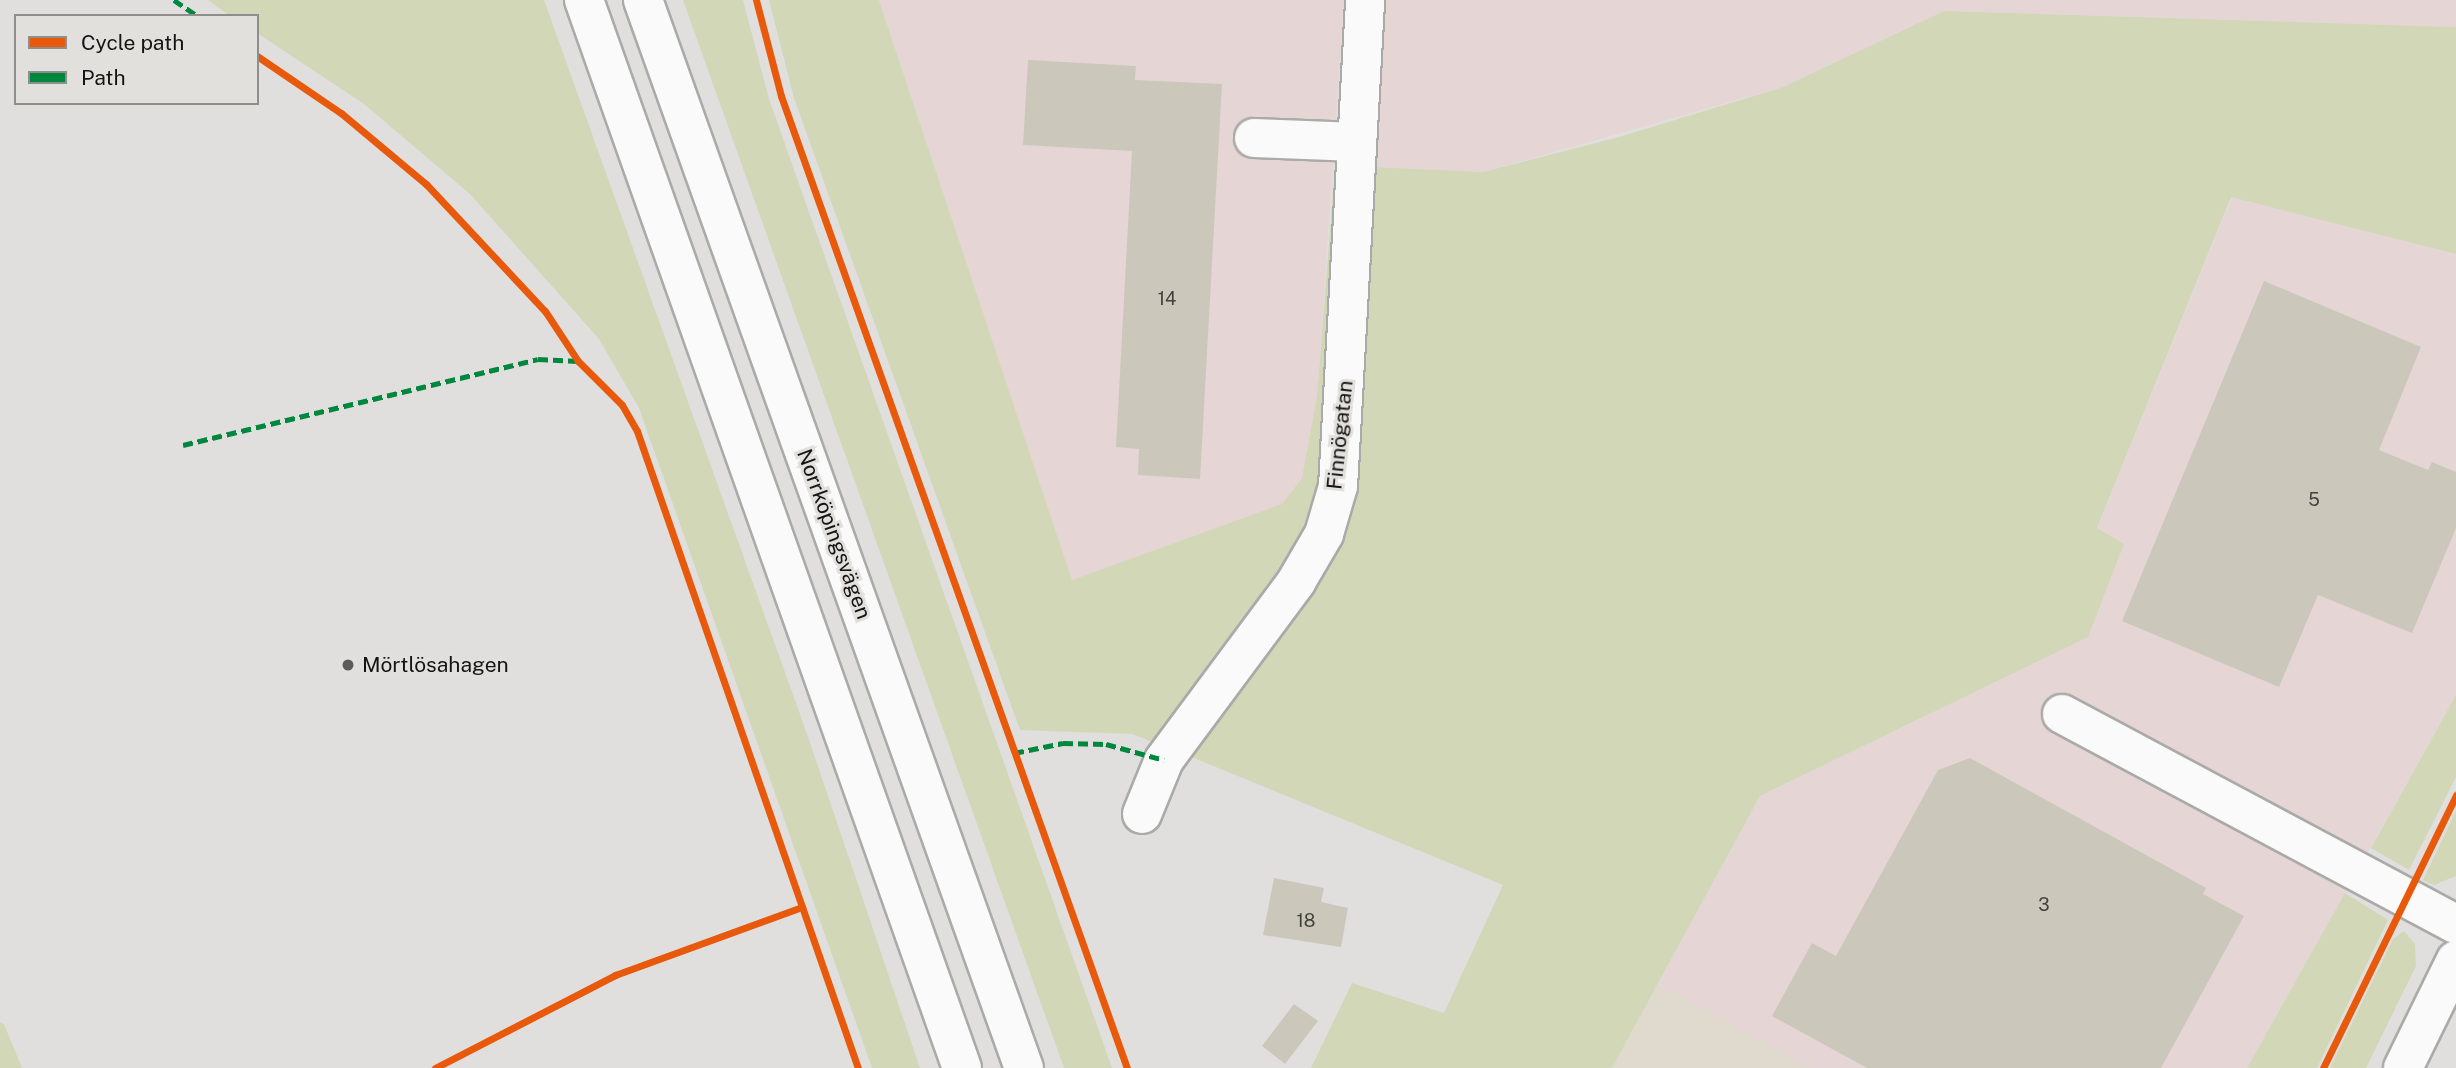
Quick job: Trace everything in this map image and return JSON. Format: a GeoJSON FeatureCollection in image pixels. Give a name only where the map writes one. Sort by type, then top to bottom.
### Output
{"type":"FeatureCollection","features":[{"type":"Feature","properties":{"kind":"main road"},"geometry":{"type":"LineString","coordinates":[[584,0],[962,1068]]}},
{"type":"Feature","properties":{"kind":"main road","name":"Norrköpingsvägen"},"geometry":{"type":"LineString","coordinates":[[643,0],[1024,1068]]}},
{"type":"Feature","properties":{"kind":"main road","name":"Finnögatan"},"geometry":{"type":"LineString","coordinates":[[1142,814],[1164,760],[1296,583],[1324,534],[1345,432],[1365,0]]}},
{"type":"Feature","properties":{"kind":"main road"},"geometry":{"type":"LineString","coordinates":[[1254,138],[1357,142]]}},
{"type":"Feature","properties":{"kind":"main road"},"geometry":{"type":"LineString","coordinates":[[2062,714],[2456,924]]}},
{"type":"Feature","properties":{"kind":"main road"},"geometry":{"type":"LineString","coordinates":[[2403,1068],[2456,960]]}},
{"type":"Feature","properties":{"kind":"shaded area"},"geometry":{"type":"Polygon","coordinates":[[[879,0],[1344,0],[1317,396],[1302,478],[1282,504],[1072,580],[879,0]]]}},
{"type":"Feature","properties":{"kind":"shaded area"},"geometry":{"type":"Polygon","coordinates":[[[1383,0],[2456,0],[2456,27],[1944,11],[1783,87],[1483,172],[1372,167],[1383,0]]]}},
{"type":"Feature","properties":{"kind":"shaded area"},"geometry":{"type":"Polygon","coordinates":[[[2232,197],[2456,254],[2456,695],[2247,1068],[1810,1068],[1658,984],[1760,796],[2088,637],[2097,529],[2232,197]]]}},
{"type":"Feature","properties":{"kind":"shaded area"},"geometry":{"type":"Polygon","coordinates":[[[1658,984],[1810,1068],[1612,1068],[1658,984]]]}},
{"type":"Feature","properties":{"kind":"green space"},"geometry":{"type":"Polygon","coordinates":[[[208,0],[544,0],[806,731],[920,1068],[872,1068],[639,408],[599,339],[470,194],[364,104],[259,34],[259,14],[227,14],[208,0]]]}},
{"type":"Feature","properties":{"kind":"green space"},"geometry":{"type":"Polygon","coordinates":[[[683,0],[743,0],[769,99],[1112,1068],[1064,1068],[683,0]]]}},
{"type":"Feature","properties":{"kind":"green space"},"geometry":{"type":"Polygon","coordinates":[[[769,0],[879,0],[1072,580],[1282,504],[1302,478],[1317,396],[1335,166],[1345,173],[1317,523],[1160,745],[1132,734],[1020,730],[794,98],[769,0]]]}},
{"type":"Feature","properties":{"kind":"green space"},"geometry":{"type":"Polygon","coordinates":[[[1944,11],[2456,27],[2456,254],[2231,197],[2097,528],[2124,544],[2088,637],[1760,796],[1612,1068],[1311,1068],[1352,983],[1444,1013],[1503,885],[1189,756],[1323,571],[1372,167],[1483,172],[1619,137],[1783,87],[1944,11]]]}},
{"type":"Feature","properties":{"kind":"green space"},"geometry":{"type":"Polygon","coordinates":[[[2456,695],[2456,777],[2409,870],[2371,848],[2456,695]]]}},
{"type":"Feature","properties":{"kind":"green space"},"geometry":{"type":"Polygon","coordinates":[[[2456,811],[2456,876],[2434,885],[2423,880],[2456,811]]]}},
{"type":"Feature","properties":{"kind":"green space"},"geometry":{"type":"Polygon","coordinates":[[[2345,893],[2388,920],[2317,1068],[2247,1068],[2345,893]]]}},
{"type":"Feature","properties":{"kind":"green space"},"geometry":{"type":"Polygon","coordinates":[[[2404,931],[2415,944],[2416,966],[2366,1068],[2330,1068],[2393,939],[2404,931]]]}},
{"type":"Feature","properties":{"kind":"green space"},"geometry":{"type":"Polygon","coordinates":[[[0,1022],[4,1024],[22,1068],[0,1068],[0,1022]]]}},
{"type":"Feature","properties":{"kind":"building"},"geometry":{"type":"Polygon","coordinates":[[[1028,60],[1136,66],[1135,80],[1222,84],[1200,479],[1138,475],[1139,449],[1116,447],[1132,151],[1023,145],[1028,60]]]}},
{"type":"Feature","properties":{"kind":"building"},"geometry":{"type":"Polygon","coordinates":[[[2264,281],[2421,347],[2379,450],[2428,470],[2432,462],[2456,472],[2456,528],[2412,633],[2318,595],[2279,687],[2122,621],[2264,281]]]}},
{"type":"Feature","properties":{"kind":"building"},"geometry":{"type":"Polygon","coordinates":[[[1970,758],[2206,888],[2203,894],[2244,916],[2161,1068],[1867,1068],[1772,1016],[1812,943],[1836,956],[1938,770],[1970,758]]]}},
{"type":"Feature","properties":{"kind":"building"},"geometry":{"type":"Polygon","coordinates":[[[1274,878],[1324,888],[1321,902],[1348,908],[1341,947],[1263,935],[1274,878]]]}},
{"type":"Feature","properties":{"kind":"building"},"geometry":{"type":"Polygon","coordinates":[[[1294,1004],[1318,1021],[1285,1064],[1262,1046],[1294,1004]]]}},
{"type":"Feature","properties":{"kind":"marked path"},"geometry":{"type":"LineString","coordinates":[[174,0],[195,14]]}},
{"type":"Feature","properties":{"kind":"marked path"},"geometry":{"type":"LineString","coordinates":[[183,445],[538,359],[578,361]]}},
{"type":"Feature","properties":{"kind":"marked path"},"geometry":{"type":"LineString","coordinates":[[1014,753],[1063,743],[1106,744],[1164,760]]}},
{"type":"Feature","properties":{"kind":"cycle path"},"geometry":{"type":"LineString","coordinates":[[756,0],[781,96],[1127,1068]]}},
{"type":"Feature","properties":{"kind":"cycle path"},"geometry":{"type":"LineString","coordinates":[[259,57],[341,113],[426,184],[545,311],[578,361],[622,405],[637,431],[858,1068]]}},
{"type":"Feature","properties":{"kind":"cycle path"},"geometry":{"type":"LineString","coordinates":[[2323,1068],[2456,795]]}},
{"type":"Feature","properties":{"kind":"cycle path"},"geometry":{"type":"LineString","coordinates":[[435,1068],[615,975],[802,907]]}},
{"type":"Feature","properties":{"kind":"place","name":"Mörtlösahagen"},"geometry":{"type":"Point","coordinates":[348,665]}}]}
